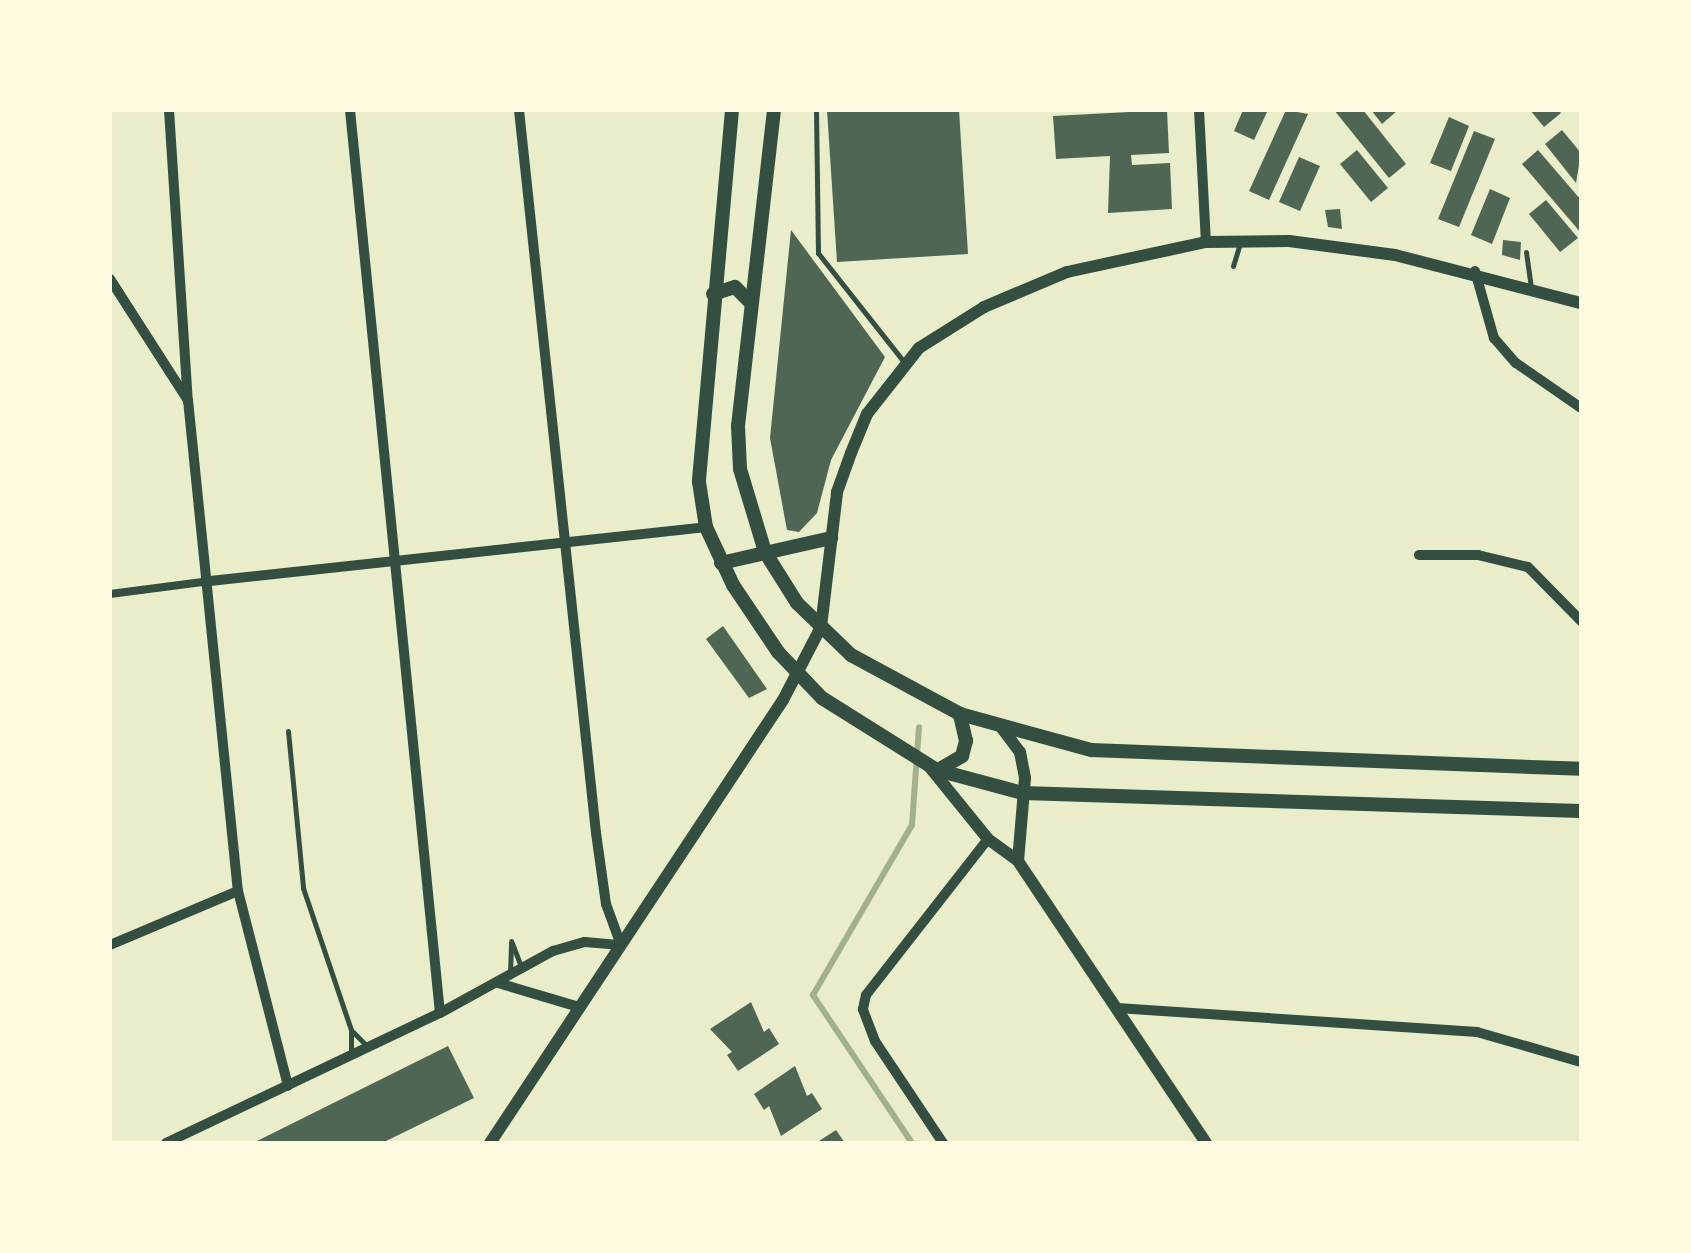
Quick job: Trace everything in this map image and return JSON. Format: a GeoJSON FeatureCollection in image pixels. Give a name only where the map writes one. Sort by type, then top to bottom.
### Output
{"type":"FeatureCollection","features":[{"type":"Feature","properties":{"kind":"main road"},"geometry":{"type":"LineString","coordinates":[[732,110],[698,443],[706,527],[721,563],[797,674],[852,721],[933,768],[1023,792],[1581,811]]}},
{"type":"Feature","properties":{"kind":"main road"},"geometry":{"type":"LineString","coordinates":[[774,110],[752,304],[740,470],[765,552],[820,627],[888,680],[960,714],[1062,744],[1148,756],[1581,769]]}},
{"type":"Feature","properties":{"kind":"main road"},"geometry":{"type":"LineString","coordinates":[[714,294],[736,287],[752,304]]}},
{"type":"Feature","properties":{"kind":"main road"},"geometry":{"type":"LineString","coordinates":[[721,563],[831,538]]}},
{"type":"Feature","properties":{"kind":"main road"},"geometry":{"type":"LineString","coordinates":[[933,768],[962,756],[966,741],[960,714]]}},
{"type":"Feature","properties":{"kind":"street"},"geometry":{"type":"LineString","coordinates":[[170,110],[188,400],[210,580],[238,891],[288,1086]]}},
{"type":"Feature","properties":{"kind":"street"},"geometry":{"type":"LineString","coordinates":[[350,110],[440,1013]]}},
{"type":"Feature","properties":{"kind":"street"},"geometry":{"type":"LineString","coordinates":[[519,110],[606,904],[622,946]]}},
{"type":"Feature","properties":{"kind":"street"},"geometry":{"type":"LineString","coordinates":[[1199,110],[1206,242]]}},
{"type":"Feature","properties":{"kind":"street"},"geometry":{"type":"LineString","coordinates":[[490,1143],[797,674],[820,627],[838,492],[867,414],[905,362],[946,328],[1020,290],[1067,272],[1206,242],[1241,240],[1289,241],[1475,271],[1581,302]]}},
{"type":"Feature","properties":{"kind":"street"},"geometry":{"type":"LineString","coordinates":[[1475,271],[1494,338],[1516,364],[1581,408]]}},
{"type":"Feature","properties":{"kind":"street"},"geometry":{"type":"LineString","coordinates":[[110,279],[188,400]]}},
{"type":"Feature","properties":{"kind":"street"},"geometry":{"type":"LineString","coordinates":[[110,594],[706,527]]}},
{"type":"Feature","properties":{"kind":"street"},"geometry":{"type":"LineString","coordinates":[[1419,555],[1512,560],[1542,576],[1581,620]]}},
{"type":"Feature","properties":{"kind":"street"},"geometry":{"type":"LineString","coordinates":[[1001,727],[1020,752],[1023,792],[1018,861]]}},
{"type":"Feature","properties":{"kind":"street"},"geometry":{"type":"LineString","coordinates":[[933,768],[988,839],[1018,861],[1206,1143]]}},
{"type":"Feature","properties":{"kind":"street"},"geometry":{"type":"LineString","coordinates":[[943,1143],[875,1040],[863,1009],[866,995],[988,839]]}},
{"type":"Feature","properties":{"kind":"street"},"geometry":{"type":"LineString","coordinates":[[110,946],[238,891]]}},
{"type":"Feature","properties":{"kind":"street"},"geometry":{"type":"LineString","coordinates":[[166,1143],[440,1013],[521,967],[585,942],[622,946]]}},
{"type":"Feature","properties":{"kind":"street"},"geometry":{"type":"LineString","coordinates":[[497,982],[579,1008]]}},
{"type":"Feature","properties":{"kind":"street"},"geometry":{"type":"LineString","coordinates":[[1116,1008],[1477,1032],[1581,1062]]}},
{"type":"Feature","properties":{"kind":"lane"},"geometry":{"type":"LineString","coordinates":[[816,110],[818,253],[905,362]]}},
{"type":"Feature","properties":{"kind":"lane"},"geometry":{"type":"LineString","coordinates":[[1233,266],[1241,240]]}},
{"type":"Feature","properties":{"kind":"lane"},"geometry":{"type":"LineString","coordinates":[[1526,252],[1531,286]]}},
{"type":"Feature","properties":{"kind":"lane"},"geometry":{"type":"LineString","coordinates":[[288,731],[304,888],[351,1030],[351,1056]]}},
{"type":"Feature","properties":{"kind":"lane"},"geometry":{"type":"LineString","coordinates":[[510,974],[511,941],[521,967]]}},
{"type":"Feature","properties":{"kind":"lane"},"geometry":{"type":"LineString","coordinates":[[351,1030],[368,1048]]}},
{"type":"Feature","properties":{"kind":"building"},"geometry":{"type":"Polygon","coordinates":[[[827,110],[959,110],[968,254],[837,262],[827,110]]]}},
{"type":"Feature","properties":{"kind":"building"},"geometry":{"type":"Polygon","coordinates":[[[1167,110],[1169,153],[1131,155],[1132,165],[1170,163],[1172,209],[1108,213],[1110,156],[1056,159],[1053,116],[1167,110]]]}},
{"type":"Feature","properties":{"kind":"building"},"geometry":{"type":"Polygon","coordinates":[[[1243,110],[1268,110],[1254,140],[1234,131],[1243,110]]]}},
{"type":"Feature","properties":{"kind":"building"},"geometry":{"type":"Polygon","coordinates":[[[1286,110],[1308,114],[1269,200],[1249,191],[1286,110]]]}},
{"type":"Feature","properties":{"kind":"building"},"geometry":{"type":"Polygon","coordinates":[[[1334,110],[1363,110],[1406,164],[1389,178],[1334,110]]]}},
{"type":"Feature","properties":{"kind":"building"},"geometry":{"type":"Polygon","coordinates":[[[1371,110],[1398,110],[1382,124],[1371,110]]]}},
{"type":"Feature","properties":{"kind":"building"},"geometry":{"type":"Polygon","coordinates":[[[1530,110],[1558,110],[1561,113],[1544,127],[1530,110]]]}},
{"type":"Feature","properties":{"kind":"building"},"geometry":{"type":"Polygon","coordinates":[[[1449,117],[1469,126],[1451,171],[1430,163],[1449,117]]]}},
{"type":"Feature","properties":{"kind":"building"},"geometry":{"type":"Polygon","coordinates":[[[1562,130],[1581,153],[1576,183],[1545,144],[1562,130]]]}},
{"type":"Feature","properties":{"kind":"building"},"geometry":{"type":"Polygon","coordinates":[[[1474,131],[1495,139],[1459,227],[1438,219],[1474,131]]]}},
{"type":"Feature","properties":{"kind":"building"},"geometry":{"type":"Polygon","coordinates":[[[1357,150],[1388,188],[1371,202],[1340,164],[1357,150]]]}},
{"type":"Feature","properties":{"kind":"building"},"geometry":{"type":"Polygon","coordinates":[[[1538,150],[1581,200],[1581,233],[1522,164],[1538,150]]]}},
{"type":"Feature","properties":{"kind":"building"},"geometry":{"type":"Polygon","coordinates":[[[1299,157],[1320,166],[1300,211],[1279,202],[1299,157]]]}},
{"type":"Feature","properties":{"kind":"building"},"geometry":{"type":"Polygon","coordinates":[[[1490,189],[1510,198],[1492,244],[1471,235],[1490,189]]]}},
{"type":"Feature","properties":{"kind":"building"},"geometry":{"type":"Polygon","coordinates":[[[1546,200],[1578,238],[1560,252],[1529,214],[1546,200]]]}},
{"type":"Feature","properties":{"kind":"building"},"geometry":{"type":"Polygon","coordinates":[[[1340,209],[1342,229],[1328,227],[1325,210],[1340,209]]]}},
{"type":"Feature","properties":{"kind":"building"},"geometry":{"type":"Polygon","coordinates":[[[791,230],[885,357],[831,460],[817,513],[799,532],[787,530],[770,438],[791,230]]]}},
{"type":"Feature","properties":{"kind":"building"},"geometry":{"type":"Polygon","coordinates":[[[1503,240],[1521,242],[1520,260],[1502,255],[1503,240]]]}},
{"type":"Feature","properties":{"kind":"building"},"geometry":{"type":"Polygon","coordinates":[[[723,626],[767,689],[749,698],[706,639],[723,626]]]}},
{"type":"Feature","properties":{"kind":"building"},"geometry":{"type":"Polygon","coordinates":[[[751,1002],[764,1032],[769,1028],[779,1044],[738,1071],[727,1055],[732,1052],[710,1029],[751,1002]]]}},
{"type":"Feature","properties":{"kind":"building"},"geometry":{"type":"Polygon","coordinates":[[[448,1046],[474,1098],[382,1143],[253,1143],[448,1046]]]}},
{"type":"Feature","properties":{"kind":"building"},"geometry":{"type":"Polygon","coordinates":[[[795,1066],[807,1096],[812,1093],[822,1109],[781,1136],[769,1106],[764,1110],[754,1094],[795,1066]]]}},
{"type":"Feature","properties":{"kind":"building"},"geometry":{"type":"Polygon","coordinates":[[[836,1130],[845,1143],[816,1143],[836,1130]]]}},
{"type":"Feature","properties":{"kind":"waterway"},"geometry":{"type":"LineString","coordinates":[[912,1143],[813,995],[912,825],[919,727]]}}]}
